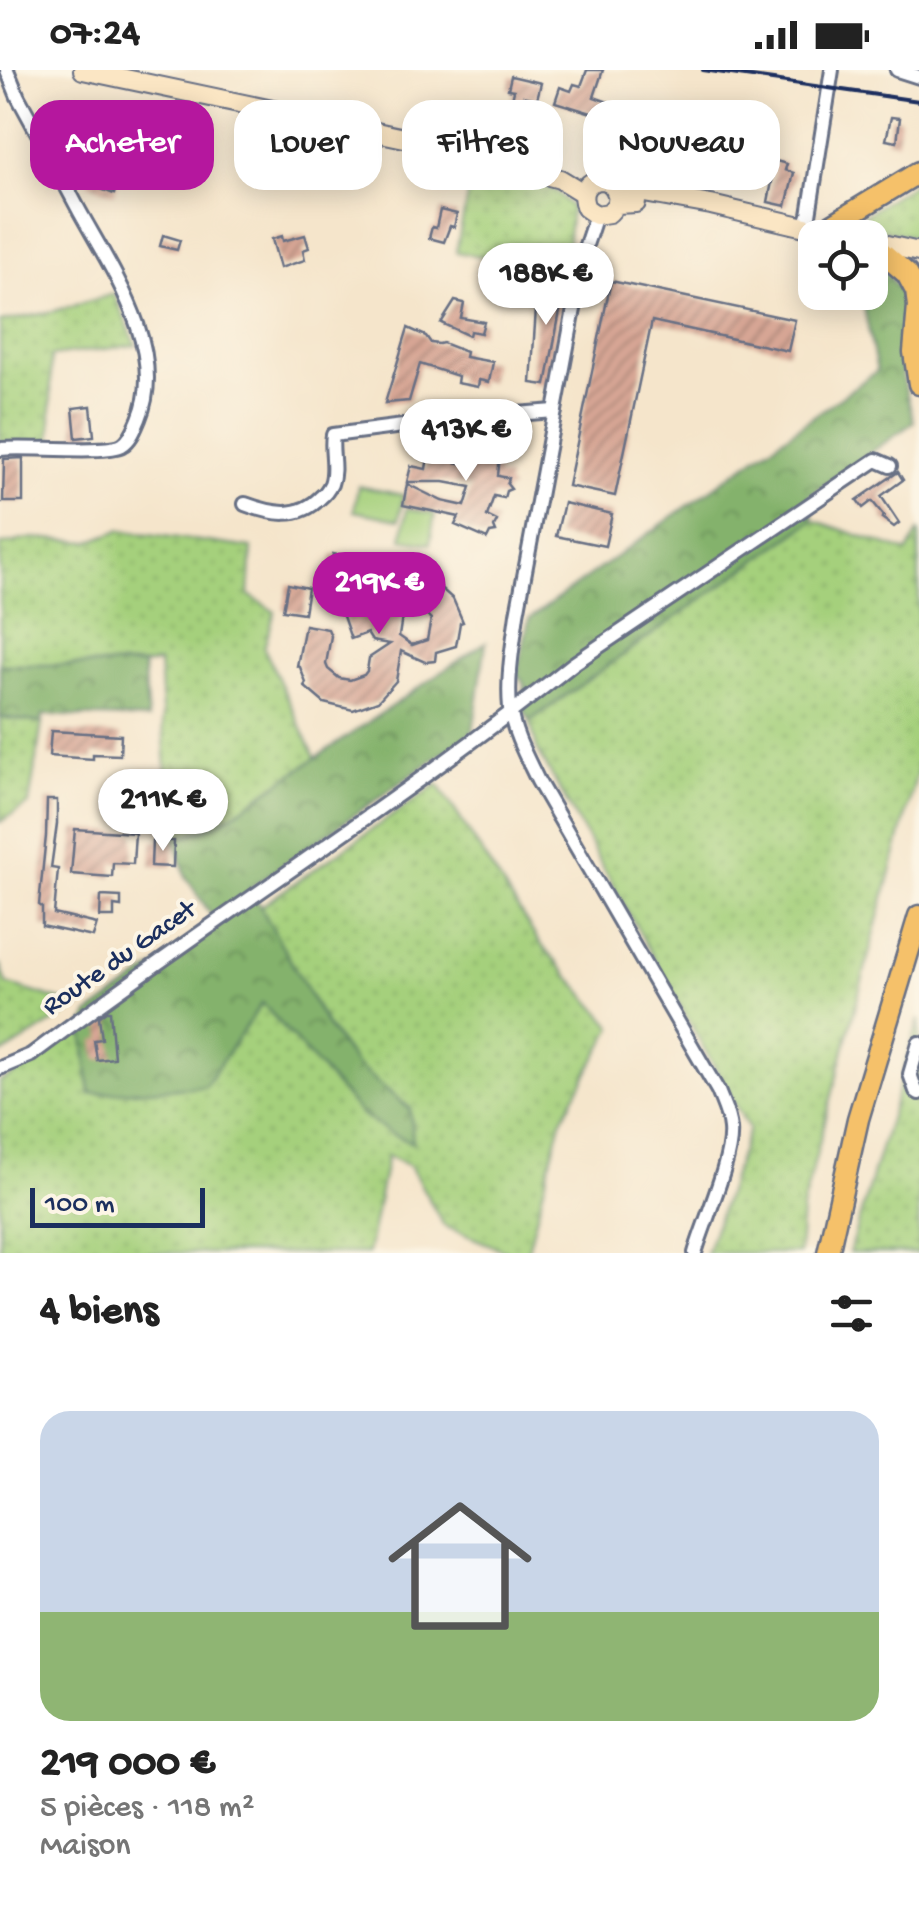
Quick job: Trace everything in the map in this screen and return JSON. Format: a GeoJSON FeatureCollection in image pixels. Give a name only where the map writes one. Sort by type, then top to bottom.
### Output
{"type":"FeatureCollection","features":[{"type":"Feature","properties":{"kind":"main road"},"geometry":{"type":"LineString","coordinates":[[83,70],[518,162],[528,170],[560,179],[589,201],[608,213],[617,198],[615,187],[605,180],[593,181],[589,201]]}},
{"type":"Feature","properties":{"kind":"main road"},"geometry":{"type":"LineString","coordinates":[[831,220],[919,172]]}},
{"type":"Feature","properties":{"kind":"main road"},"geometry":{"type":"LineString","coordinates":[[617,198],[644,193],[798,225]]}},
{"type":"Feature","properties":{"kind":"main road"},"geometry":{"type":"LineString","coordinates":[[888,245],[919,252]]}},
{"type":"Feature","properties":{"kind":"main road"},"geometry":{"type":"LineString","coordinates":[[888,258],[906,274],[916,291],[914,352],[919,384]]}},
{"type":"Feature","properties":{"kind":"main road"},"geometry":{"type":"LineString","coordinates":[[828,1253],[858,1119],[919,916]]}},
{"type":"Feature","properties":{"kind":"street"},"geometry":{"type":"LineString","coordinates":[[0,448],[101,449],[122,445],[138,423],[147,387],[142,340],[121,287],[7,70]]}},
{"type":"Feature","properties":{"kind":"street"},"geometry":{"type":"LineString","coordinates":[[811,220],[832,70]]}},
{"type":"Feature","properties":{"kind":"street"},"geometry":{"type":"LineString","coordinates":[[898,70],[919,77]]}},
{"type":"Feature","properties":{"kind":"street"},"geometry":{"type":"LineString","coordinates":[[589,201],[586,246],[514,632],[509,668],[510,710],[538,780],[728,1114],[729,1151],[695,1253]]}},
{"type":"Feature","properties":{"kind":"street"},"geometry":{"type":"LineString","coordinates":[[245,504],[280,514],[299,512],[317,502],[330,486],[333,435],[555,411]]}},
{"type":"Feature","properties":{"kind":"street","name":"Route du Gacet"},"geometry":{"type":"LineString","coordinates":[[0,1068],[30,1055],[464,749],[573,664],[876,460],[890,466]]}},
{"type":"Feature","properties":{"kind":"street"},"geometry":{"type":"LineString","coordinates":[[919,1043],[910,1074],[919,1093]]}},
{"type":"Feature","properties":{"kind":"green space"},"geometry":{"type":"Polygon","coordinates":[[[919,180],[919,238],[888,231],[888,220],[857,220],[919,180]]]}},
{"type":"Feature","properties":{"kind":"green space"},"geometry":{"type":"Polygon","coordinates":[[[468,190],[555,190],[571,207],[565,270],[456,252],[468,190]]]}},
{"type":"Feature","properties":{"kind":"green space"},"geometry":{"type":"Polygon","coordinates":[[[888,274],[903,298],[902,376],[914,422],[809,496],[813,520],[530,721],[521,706],[525,685],[517,674],[529,619],[877,371],[864,310],[888,310],[888,274]]]}},
{"type":"Feature","properties":{"kind":"green space"},"geometry":{"type":"Polygon","coordinates":[[[114,294],[136,345],[51,356],[51,441],[0,442],[0,322],[114,294]]]}},
{"type":"Feature","properties":{"kind":"green space"},"geometry":{"type":"Polygon","coordinates":[[[358,486],[403,495],[399,520],[354,511],[358,486]]]}},
{"type":"Feature","properties":{"kind":"green space"},"geometry":{"type":"Polygon","coordinates":[[[407,508],[435,514],[430,544],[402,539],[407,508]]]}},
{"type":"Feature","properties":{"kind":"green space"},"geometry":{"type":"Polygon","coordinates":[[[813,520],[908,552],[919,530],[919,765],[802,1209],[799,1253],[706,1253],[749,1129],[537,749],[530,721],[813,520]]]}},
{"type":"Feature","properties":{"kind":"green space"},"geometry":{"type":"Polygon","coordinates":[[[120,530],[252,548],[249,595],[275,612],[264,648],[316,759],[231,815],[175,838],[167,786],[159,663],[0,665],[0,545],[33,538],[89,542],[120,530]]]}},
{"type":"Feature","properties":{"kind":"green space"},"geometry":{"type":"Polygon","coordinates":[[[486,642],[473,732],[250,888],[327,1026],[356,1065],[410,1109],[413,1143],[361,1114],[262,1003],[205,1086],[90,1094],[83,1028],[89,1014],[217,924],[186,877],[175,839],[202,831],[232,815],[486,642]]]}},
{"type":"Feature","properties":{"kind":"green space"},"geometry":{"type":"Polygon","coordinates":[[[0,665],[143,665],[148,719],[43,715],[42,723],[0,717],[0,665]]]}},
{"type":"Feature","properties":{"kind":"green space"},"geometry":{"type":"Polygon","coordinates":[[[0,717],[42,723],[29,804],[0,822],[0,717]]]}},
{"type":"Feature","properties":{"kind":"green space"},"geometry":{"type":"Polygon","coordinates":[[[438,784],[539,942],[613,1027],[561,1121],[527,1253],[510,1253],[444,1226],[410,1166],[387,1156],[368,1253],[0,1253],[0,1081],[20,1072],[83,1028],[90,1094],[262,1003],[361,1114],[410,1108],[356,1065],[327,1026],[260,907],[438,784]]]}},
{"type":"Feature","properties":{"kind":"green space"},"geometry":{"type":"Polygon","coordinates":[[[0,963],[7,984],[79,1006],[0,1054],[0,963]]]}},
{"type":"Feature","properties":{"kind":"green space"},"geometry":{"type":"Polygon","coordinates":[[[919,1019],[919,1253],[849,1253],[919,1019]]]}},
{"type":"Feature","properties":{"kind":"building"},"geometry":{"type":"Polygon","coordinates":[[[587,70],[603,70],[594,97],[603,100],[583,100],[583,110],[556,100],[560,87],[571,91],[574,84],[581,86],[587,70]]]}},
{"type":"Feature","properties":{"kind":"building"},"geometry":{"type":"Polygon","coordinates":[[[511,76],[541,83],[537,99],[512,99],[514,90],[508,89],[511,76]]]}},
{"type":"Feature","properties":{"kind":"building"},"geometry":{"type":"Polygon","coordinates":[[[891,117],[900,118],[897,142],[886,140],[891,117]]]}},
{"type":"Feature","properties":{"kind":"building"},"geometry":{"type":"Polygon","coordinates":[[[780,162],[787,164],[785,170],[794,173],[786,206],[768,202],[770,190],[780,190],[780,162]]]}},
{"type":"Feature","properties":{"kind":"building"},"geometry":{"type":"Polygon","coordinates":[[[440,210],[457,214],[444,242],[429,238],[440,210]]]}},
{"type":"Feature","properties":{"kind":"building"},"geometry":{"type":"Polygon","coordinates":[[[163,235],[180,240],[177,250],[160,246],[163,235]]]}},
{"type":"Feature","properties":{"kind":"building"},"geometry":{"type":"Polygon","coordinates":[[[305,235],[309,248],[303,250],[305,260],[280,268],[272,239],[282,236],[283,241],[305,235]]]}},
{"type":"Feature","properties":{"kind":"building"},"geometry":{"type":"Polygon","coordinates":[[[538,279],[565,285],[546,385],[531,383],[538,279]]]}},
{"type":"Feature","properties":{"kind":"building"},"geometry":{"type":"Polygon","coordinates":[[[611,281],[795,320],[788,351],[652,321],[615,496],[568,486],[611,281]]]}},
{"type":"Feature","properties":{"kind":"building"},"geometry":{"type":"Polygon","coordinates":[[[455,301],[464,303],[461,318],[484,322],[481,333],[470,331],[469,336],[441,323],[455,301]]]}},
{"type":"Feature","properties":{"kind":"building"},"geometry":{"type":"Polygon","coordinates":[[[408,328],[426,336],[431,343],[466,352],[465,357],[493,362],[489,382],[479,380],[478,387],[457,383],[458,376],[420,364],[409,401],[385,403],[408,328]]]}},
{"type":"Feature","properties":{"kind":"building"},"geometry":{"type":"Polygon","coordinates":[[[91,406],[94,436],[76,438],[73,408],[91,406]]]}},
{"type":"Feature","properties":{"kind":"building"},"geometry":{"type":"Polygon","coordinates":[[[474,433],[509,434],[509,441],[514,444],[510,454],[500,455],[498,476],[509,478],[507,484],[511,489],[504,498],[494,496],[487,516],[497,521],[496,532],[487,539],[455,525],[459,517],[403,505],[407,484],[442,501],[465,506],[471,487],[407,482],[411,466],[426,469],[428,457],[476,466],[474,433]]]}},
{"type":"Feature","properties":{"kind":"building"},"geometry":{"type":"Polygon","coordinates":[[[23,458],[23,502],[3,502],[4,459],[23,458]]]}},
{"type":"Feature","properties":{"kind":"building"},"geometry":{"type":"Polygon","coordinates":[[[898,472],[903,480],[881,496],[899,523],[894,527],[882,518],[872,501],[863,508],[857,500],[898,472]]]}},
{"type":"Feature","properties":{"kind":"building"},"geometry":{"type":"Polygon","coordinates":[[[564,503],[612,514],[605,546],[556,536],[564,503]]]}},
{"type":"Feature","properties":{"kind":"building"},"geometry":{"type":"Polygon","coordinates":[[[333,554],[354,558],[344,612],[385,597],[389,592],[387,586],[410,578],[413,586],[428,588],[434,582],[453,599],[463,622],[456,646],[436,652],[435,661],[425,662],[401,651],[396,681],[378,701],[353,710],[324,703],[304,686],[297,666],[305,625],[328,629],[331,636],[326,664],[339,678],[350,680],[364,675],[369,658],[390,644],[372,641],[367,633],[351,639],[337,599],[325,597],[333,554]],[[416,605],[403,611],[399,636],[412,645],[427,640],[431,619],[416,605]]]}},
{"type":"Feature","properties":{"kind":"building"},"geometry":{"type":"Polygon","coordinates":[[[288,584],[308,588],[304,613],[283,610],[288,584]]]}},
{"type":"Feature","properties":{"kind":"building"},"geometry":{"type":"Polygon","coordinates":[[[51,731],[121,735],[120,755],[93,754],[93,759],[49,756],[51,731]]]}},
{"type":"Feature","properties":{"kind":"building"},"geometry":{"type":"Polygon","coordinates":[[[47,800],[57,800],[51,868],[58,869],[54,914],[97,924],[93,937],[42,926],[39,905],[47,800]]]}},
{"type":"Feature","properties":{"kind":"building"},"geometry":{"type":"Polygon","coordinates":[[[75,829],[135,833],[133,864],[113,863],[112,877],[71,874],[75,829]]]}},
{"type":"Feature","properties":{"kind":"building"},"geometry":{"type":"Polygon","coordinates":[[[152,841],[174,841],[173,867],[151,866],[152,841]]]}},
{"type":"Feature","properties":{"kind":"building"},"geometry":{"type":"Polygon","coordinates":[[[101,896],[121,897],[121,907],[114,906],[114,917],[100,917],[101,896]]]}},
{"type":"Feature","properties":{"kind":"building"},"geometry":{"type":"Polygon","coordinates":[[[107,1011],[114,1058],[97,1060],[94,1040],[102,1039],[99,1017],[107,1011]]]}},
{"type":"Feature","properties":{"kind":"railway"},"geometry":{"type":"LineString","coordinates":[[703,70],[919,101]]}}]}
